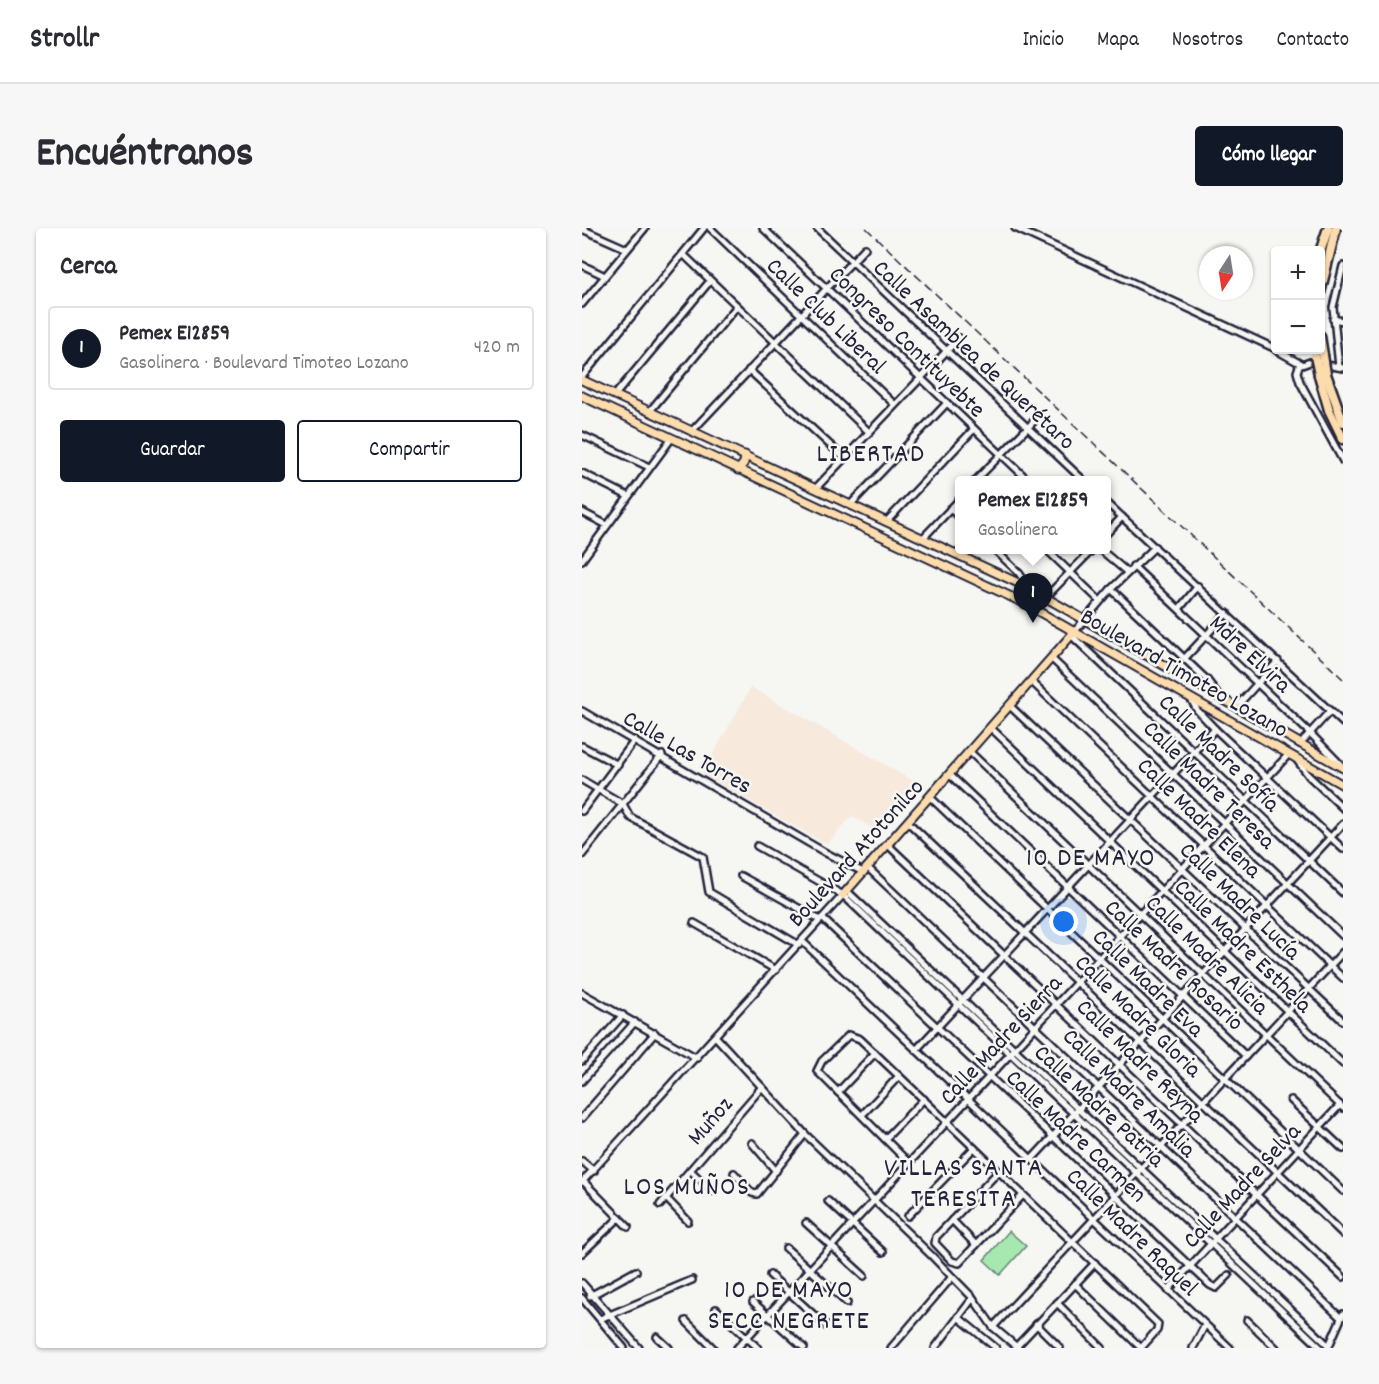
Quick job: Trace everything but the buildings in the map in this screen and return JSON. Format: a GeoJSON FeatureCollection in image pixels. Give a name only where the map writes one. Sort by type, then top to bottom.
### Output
{"type":"FeatureCollection","features":[{"type":"Feature","properties":{"kind":"highway"},"geometry":{"type":"LineString","coordinates":[[1322,246],[1328,228]]}},
{"type":"Feature","properties":{"kind":"highway"},"geometry":{"type":"LineString","coordinates":[[1325,273],[1336,228]]}},
{"type":"Feature","properties":{"kind":"highway"},"geometry":{"type":"LineString","coordinates":[[1317,354],[1329,410],[1343,439]]}},
{"type":"Feature","properties":{"kind":"highway"},"geometry":{"type":"LineString","coordinates":[[1323,375],[1343,422]]}},
{"type":"Feature","properties":{"kind":"main road","name":"Boulevard Timoteo Lozano"},"geometry":{"type":"LineString","coordinates":[[582,378],[955,553]]}},
{"type":"Feature","properties":{"kind":"main road","name":"Boulevard Timoteo Lozano"},"geometry":{"type":"LineString","coordinates":[[582,396],[1022,602],[1073,634],[1343,785]]}},
{"type":"Feature","properties":{"kind":"main road"},"geometry":{"type":"LineString","coordinates":[[738,470],[744,463],[745,455]]}},
{"type":"Feature","properties":{"kind":"main road"},"geometry":{"type":"LineString","coordinates":[[755,478],[755,468],[763,463]]}},
{"type":"Feature","properties":{"kind":"main road","name":"Boulevard Timoteo Lozano"},"geometry":{"type":"LineString","coordinates":[[957,554],[1046,597],[1343,767]]}},
{"type":"Feature","properties":{"kind":"main road","name":"Boulevard Atotonilco"},"geometry":{"type":"LineString","coordinates":[[845,893],[1073,634]]}},
{"type":"Feature","properties":{"kind":"main road"},"geometry":{"type":"LineString","coordinates":[[1238,725],[1245,718],[1246,712]]}},
{"type":"Feature","properties":{"kind":"main road"},"geometry":{"type":"LineString","coordinates":[[1255,735],[1255,727],[1260,720]]}},
{"type":"Feature","properties":{"kind":"street"},"geometry":{"type":"LineString","coordinates":[[583,302],[645,228]]}},
{"type":"Feature","properties":{"kind":"street"},"geometry":{"type":"LineString","coordinates":[[582,378],[704,228]]}},
{"type":"Feature","properties":{"kind":"street","name":"Calle Club Liberal"},"geometry":{"type":"LineString","coordinates":[[710,228],[894,404]]}},
{"type":"Feature","properties":{"kind":"street","name":"Congreso Contituyebte"},"geometry":{"type":"LineString","coordinates":[[763,228],[1024,476]]}},
{"type":"Feature","properties":{"kind":"street","name":"Calle Asamblea de Querétaro"},"geometry":{"type":"LineString","coordinates":[[817,228],[1079,476]]}},
{"type":"Feature","properties":{"kind":"street"},"geometry":{"type":"LineString","coordinates":[[1015,228],[1271,347]]}},
{"type":"Feature","properties":{"kind":"street"},"geometry":{"type":"LineString","coordinates":[[582,229],[627,249]]}},
{"type":"Feature","properties":{"kind":"street"},"geometry":{"type":"LineString","coordinates":[[692,431],[865,248]]}},
{"type":"Feature","properties":{"kind":"street"},"geometry":{"type":"LineString","coordinates":[[683,254],[868,431]]}},
{"type":"Feature","properties":{"kind":"street"},"geometry":{"type":"LineString","coordinates":[[582,265],[605,276]]}},
{"type":"Feature","properties":{"kind":"street"},"geometry":{"type":"LineString","coordinates":[[1284,354],[1301,364],[1310,362],[1341,367],[1333,319],[1336,286],[1343,266]]}},
{"type":"Feature","properties":{"kind":"street"},"geometry":{"type":"LineString","coordinates":[[615,395],[710,281]]}},
{"type":"Feature","properties":{"kind":"street"},"geometry":{"type":"LineString","coordinates":[[650,411],[737,306]]}},
{"type":"Feature","properties":{"kind":"street"},"geometry":{"type":"LineString","coordinates":[[1333,319],[1343,321]]}},
{"type":"Feature","properties":{"kind":"street"},"geometry":{"type":"LineString","coordinates":[[816,488],[959,338]]}},
{"type":"Feature","properties":{"kind":"street"},"geometry":{"type":"LineString","coordinates":[[1301,364],[1297,372],[1300,382],[1343,461]]}},
{"type":"Feature","properties":{"kind":"street"},"geometry":{"type":"LineString","coordinates":[[749,370],[844,458]]}},
{"type":"Feature","properties":{"kind":"street"},"geometry":{"type":"LineString","coordinates":[[851,504],[947,403]]}},
{"type":"Feature","properties":{"kind":"street"},"geometry":{"type":"LineString","coordinates":[[980,476],[1039,416]]}},
{"type":"Feature","properties":{"kind":"street"},"geometry":{"type":"LineString","coordinates":[[887,521],[974,429]]}},
{"type":"Feature","properties":{"kind":"street"},"geometry":{"type":"LineString","coordinates":[[582,435],[649,467]]}},
{"type":"Feature","properties":{"kind":"street"},"geometry":{"type":"LineString","coordinates":[[582,560],[671,439]]}},
{"type":"Feature","properties":{"kind":"street"},"geometry":{"type":"LineString","coordinates":[[582,473],[628,496]]}},
{"type":"Feature","properties":{"kind":"street"},"geometry":{"type":"LineString","coordinates":[[923,538],[955,504]]}},
{"type":"Feature","properties":{"kind":"street"},"geometry":{"type":"LineString","coordinates":[[1111,506],[1343,723]]}},
{"type":"Feature","properties":{"kind":"street"},"geometry":{"type":"LineString","coordinates":[[950,509],[955,513]]}},
{"type":"Feature","properties":{"kind":"street"},"geometry":{"type":"LineString","coordinates":[[582,512],[608,525]]}},
{"type":"Feature","properties":{"kind":"street"},"geometry":{"type":"LineString","coordinates":[[1111,529],[1122,517]]}},
{"type":"Feature","properties":{"kind":"street","name":"Boulevard Atotonilco"},"geometry":{"type":"LineString","coordinates":[[1073,634],[1083,619],[1127,572],[1155,547]]}},
{"type":"Feature","properties":{"kind":"street"},"geometry":{"type":"LineString","coordinates":[[1000,554],[1019,573],[1029,588]]}},
{"type":"Feature","properties":{"kind":"street"},"geometry":{"type":"LineString","coordinates":[[1052,554],[1100,601]]}},
{"type":"Feature","properties":{"kind":"street"},"geometry":{"type":"LineString","coordinates":[[1046,597],[1087,554]]}},
{"type":"Feature","properties":{"kind":"street"},"geometry":{"type":"LineString","coordinates":[[1107,554],[1127,572]]}},
{"type":"Feature","properties":{"kind":"street","name":"Mdre Elvira"},"geometry":{"type":"LineString","coordinates":[[1133,566],[1343,767]]}},
{"type":"Feature","properties":{"kind":"street"},"geometry":{"type":"LineString","coordinates":[[1179,609],[1198,586]]}},
{"type":"Feature","properties":{"kind":"street"},"geometry":{"type":"LineString","coordinates":[[1111,589],[1185,658],[1215,688],[1220,697]]}},
{"type":"Feature","properties":{"kind":"street"},"geometry":{"type":"LineString","coordinates":[[1185,658],[1227,613]]}},
{"type":"Feature","properties":{"kind":"street","name":"Calle Madre Sofía"},"geometry":{"type":"LineString","coordinates":[[1073,634],[1343,893]]}},
{"type":"Feature","properties":{"kind":"street","name":"Calle Madre Teresa"},"geometry":{"type":"LineString","coordinates":[[1052,659],[1343,936]]}},
{"type":"Feature","properties":{"kind":"street"},"geometry":{"type":"LineString","coordinates":[[1237,706],[1278,660]]}},
{"type":"Feature","properties":{"kind":"street","name":"Calle Madre Elena"},"geometry":{"type":"LineString","coordinates":[[1032,682],[1343,978]]}},
{"type":"Feature","properties":{"kind":"street"},"geometry":{"type":"LineString","coordinates":[[1191,698],[1197,710],[1215,729],[1343,849]]}},
{"type":"Feature","properties":{"kind":"street","name":"Calle Madre Lucía"},"geometry":{"type":"LineString","coordinates":[[1010,706],[1343,1021]]}},
{"type":"Feature","properties":{"kind":"street","name":"Calle Las Torres"},"geometry":{"type":"LineString","coordinates":[[582,711],[662,755],[776,823]]}},
{"type":"Feature","properties":{"kind":"street"},"geometry":{"type":"LineString","coordinates":[[1300,744],[1330,711]]}},
{"type":"Feature","properties":{"kind":"street","name":"Calle Madre Esthela"},"geometry":{"type":"LineString","coordinates":[[991,728],[1341,1062]]}},
{"type":"Feature","properties":{"kind":"street"},"geometry":{"type":"LineString","coordinates":[[916,1050],[1215,729]]}},
{"type":"Feature","properties":{"kind":"street"},"geometry":{"type":"LineString","coordinates":[[582,811],[635,741]]}},
{"type":"Feature","properties":{"kind":"street"},"geometry":{"type":"LineString","coordinates":[[582,746],[618,765]]}},
{"type":"Feature","properties":{"kind":"street","name":"Calle Madre Alicia"},"geometry":{"type":"LineString","coordinates":[[970,752],[1342,1106]]}},
{"type":"Feature","properties":{"kind":"street","name":"Calle Madre Sierra"},"geometry":{"type":"LineString","coordinates":[[737,1348],[1289,754]]}},
{"type":"Feature","properties":{"kind":"street"},"geometry":{"type":"LineString","coordinates":[[582,855],[662,755]]}},
{"type":"Feature","properties":{"kind":"street"},"geometry":{"type":"LineString","coordinates":[[1296,758],[1309,776],[1343,808]]}},
{"type":"Feature","properties":{"kind":"street","name":"Calle Madre Rosario"},"geometry":{"type":"LineString","coordinates":[[950,775],[1246,1056]]}},
{"type":"Feature","properties":{"kind":"street"},"geometry":{"type":"LineString","coordinates":[[582,780],[623,804]]}},
{"type":"Feature","properties":{"kind":"street","name":"Calle Madre Eva"},"geometry":{"type":"LineString","coordinates":[[930,797],[1343,1191]]}},
{"type":"Feature","properties":{"kind":"street","name":"Calle Madre Raquel"},"geometry":{"type":"LineString","coordinates":[[623,804],[630,817],[703,857],[707,889],[715,896],[800,943],[1032,1159],[1230,1348]]}},
{"type":"Feature","properties":{"kind":"street","name":"Calle Madre Amalia"},"geometry":{"type":"LineString","coordinates":[[776,823],[865,870],[983,977],[1342,1316]]}},
{"type":"Feature","properties":{"kind":"street","name":"Calle Madre Gloria"},"geometry":{"type":"LineString","coordinates":[[909,823],[1343,1234]]}},
{"type":"Feature","properties":{"kind":"street"},"geometry":{"type":"LineString","coordinates":[[1032,1159],[1343,824]]}},
{"type":"Feature","properties":{"kind":"street","name":"Calle Madre Reyna"},"geometry":{"type":"LineString","coordinates":[[888,845],[1343,1277]]}},
{"type":"Feature","properties":{"kind":"street","name":"Calle Madre Patria"},"geometry":{"type":"LineString","coordinates":[[757,846],[845,893],[1323,1347]]}},
{"type":"Feature","properties":{"kind":"street","name":"Calle Madre Carmen"},"geometry":{"type":"LineString","coordinates":[[741,876],[821,919],[938,1026],[989,1077],[1214,1288],[1229,1275]]}},
{"type":"Feature","properties":{"kind":"street","name":"Boulevard Atotonilco"},"geometry":{"type":"LineString","coordinates":[[583,1181],[698,1058],[845,893]]}},
{"type":"Feature","properties":{"kind":"street"},"geometry":{"type":"LineString","coordinates":[[694,924],[776,970]]}},
{"type":"Feature","properties":{"kind":"street"},"geometry":{"type":"LineString","coordinates":[[993,1327],[1343,952]]}},
{"type":"Feature","properties":{"kind":"street"},"geometry":{"type":"LineString","coordinates":[[582,993],[698,1058]]}},
{"type":"Feature","properties":{"kind":"street"},"geometry":{"type":"LineString","coordinates":[[582,1060],[623,1015]]}},
{"type":"Feature","properties":{"kind":"street"},"geometry":{"type":"LineString","coordinates":[[582,1082],[635,1022]]}},
{"type":"Feature","properties":{"kind":"street"},"geometry":{"type":"LineString","coordinates":[[582,1118],[655,1033]]}},
{"type":"Feature","properties":{"kind":"street"},"geometry":{"type":"LineString","coordinates":[[909,1163],[818,1071],[822,1061],[852,1034],[875,1053],[1158,1324],[1157,1330],[1141,1348],[1075,1284]]}},
{"type":"Feature","properties":{"kind":"street"},"geometry":{"type":"LineString","coordinates":[[716,1037],[805,1134],[973,1298],[993,1327],[1017,1347],[1095,1263]]}},
{"type":"Feature","properties":{"kind":"street"},"geometry":{"type":"LineString","coordinates":[[838,1092],[875,1053]]}},
{"type":"Feature","properties":{"kind":"street"},"geometry":{"type":"LineString","coordinates":[[1341,1062],[1343,1054]]}},
{"type":"Feature","properties":{"kind":"street"},"geometry":{"type":"LineString","coordinates":[[862,1115],[899,1076]]}},
{"type":"Feature","properties":{"kind":"street","name":"Muñoz"},"geometry":{"type":"LineString","coordinates":[[660,1205],[762,1088]]}},
{"type":"Feature","properties":{"kind":"street"},"geometry":{"type":"LineString","coordinates":[[885,1139],[924,1100]]}},
{"type":"Feature","properties":{"kind":"street"},"geometry":{"type":"LineString","coordinates":[[1291,1100],[1343,1149]]}},
{"type":"Feature","properties":{"kind":"street","name":"Calle Madre Selva"},"geometry":{"type":"LineString","coordinates":[[1168,1290],[1319,1127],[1342,1106]]}},
{"type":"Feature","properties":{"kind":"street"},"geometry":{"type":"LineString","coordinates":[[734,1173],[753,1193],[757,1194],[805,1134]]}},
{"type":"Feature","properties":{"kind":"street"},"geometry":{"type":"LineString","coordinates":[[752,1143],[776,1172]]}},
{"type":"Feature","properties":{"kind":"street"},"geometry":{"type":"LineString","coordinates":[[908,1216],[974,1148]]}},
{"type":"Feature","properties":{"kind":"street"},"geometry":{"type":"LineString","coordinates":[[582,1161],[594,1171]]}},
{"type":"Feature","properties":{"kind":"street"},"geometry":{"type":"LineString","coordinates":[[690,1170],[712,1191]]}},
{"type":"Feature","properties":{"kind":"street"},"geometry":{"type":"LineString","coordinates":[[999,1171],[935,1240],[950,1260],[960,1263],[1023,1195]]}},
{"type":"Feature","properties":{"kind":"street"},"geometry":{"type":"LineString","coordinates":[[583,1181],[628,1227]]}},
{"type":"Feature","properties":{"kind":"street"},"geometry":{"type":"LineString","coordinates":[[666,1198],[688,1221]]}},
{"type":"Feature","properties":{"kind":"street"},"geometry":{"type":"LineString","coordinates":[[828,1201],[883,1252]]}},
{"type":"Feature","properties":{"kind":"street"},"geometry":{"type":"LineString","coordinates":[[582,1253],[619,1218]]}},
{"type":"Feature","properties":{"kind":"street"},"geometry":{"type":"LineString","coordinates":[[952,1220],[976,1245]]}},
{"type":"Feature","properties":{"kind":"street"},"geometry":{"type":"LineString","coordinates":[[806,1223],[864,1276]]}},
{"type":"Feature","properties":{"kind":"street"},"geometry":{"type":"LineString","coordinates":[[786,1248],[847,1304]]}},
{"type":"Feature","properties":{"kind":"street"},"geometry":{"type":"LineString","coordinates":[[624,1348],[583,1298],[636,1271]]}},
{"type":"Feature","properties":{"kind":"street"},"geometry":{"type":"LineString","coordinates":[[770,1275],[826,1326]]}},
{"type":"Feature","properties":{"kind":"street"},"geometry":{"type":"LineString","coordinates":[[891,1348],[952,1277]]}},
{"type":"Feature","properties":{"kind":"street"},"geometry":{"type":"LineString","coordinates":[[600,1319],[692,1280]]}},
{"type":"Feature","properties":{"kind":"street"},"geometry":{"type":"LineString","coordinates":[[582,1283],[639,1348]]}},
{"type":"Feature","properties":{"kind":"street"},"geometry":{"type":"LineString","coordinates":[[935,1348],[973,1298]]}},
{"type":"Feature","properties":{"kind":"street"},"geometry":{"type":"LineString","coordinates":[[753,1302],[804,1348]]}},
{"type":"Feature","properties":{"kind":"street"},"geometry":{"type":"LineString","coordinates":[[1057,1303],[1102,1348]]}},
{"type":"Feature","properties":{"kind":"street"},"geometry":{"type":"LineString","coordinates":[[716,1309],[758,1348]]}},
{"type":"Feature","properties":{"kind":"street"},"geometry":{"type":"LineString","coordinates":[[1323,1347],[1342,1316]]}},
{"type":"Feature","properties":{"kind":"street"},"geometry":{"type":"LineString","coordinates":[[958,1317],[996,1348]]}},
{"type":"Feature","properties":{"kind":"street"},"geometry":{"type":"LineString","coordinates":[[1246,1320],[1276,1348]]}},
{"type":"Feature","properties":{"kind":"street"},"geometry":{"type":"LineString","coordinates":[[686,1321],[713,1348]]}},
{"type":"Feature","properties":{"kind":"street"},"geometry":{"type":"LineString","coordinates":[[1036,1324],[1060,1348]]}},
{"type":"Feature","properties":{"kind":"street"},"geometry":{"type":"LineString","coordinates":[[1193,1348],[1205,1325]]}},
{"type":"Feature","properties":{"kind":"street"},"geometry":{"type":"LineString","coordinates":[[657,1337],[669,1348]]}},
{"type":"Feature","properties":{"kind":"street"},"geometry":{"type":"LineString","coordinates":[[939,1342],[946,1348]]}},
{"type":"Feature","properties":{"kind":"shaded area"},"geometry":{"type":"Polygon","coordinates":[[[751,687],[920,785],[878,831],[852,816],[827,844],[702,774],[751,687]]]}},
{"type":"Feature","properties":{"kind":"green space"},"geometry":{"type":"Polygon","coordinates":[[[1009,1231],[1026,1246],[1000,1275],[984,1260],[1009,1231]]]}},
{"type":"Feature","properties":{"kind":"railway"},"geometry":{"type":"LineString","coordinates":[[866,228],[1343,679]]}},
{"type":"Feature","properties":{"kind":"place","name":"Pemex E12859"},"geometry":{"type":"Point","coordinates":[1033,623]}},
{"type":"Feature","properties":{"kind":"district","name":"LIBERTAD"},"geometry":{"type":"Point","coordinates":[871,452]}},
{"type":"Feature","properties":{"kind":"district","name":"10 DE MAYO"},"geometry":{"type":"Point","coordinates":[1091,856]}},
{"type":"Feature","properties":{"kind":"district","name":"VILLAS SANTA TERESITA"},"geometry":{"type":"Point","coordinates":[964,1182]}},
{"type":"Feature","properties":{"kind":"district","name":"LOS MUÑOS"},"geometry":{"type":"Point","coordinates":[687,1185]}},
{"type":"Feature","properties":{"kind":"district","name":"10 DE MAYO SECC NEGRETE"},"geometry":{"type":"Point","coordinates":[789,1304]}}]}
